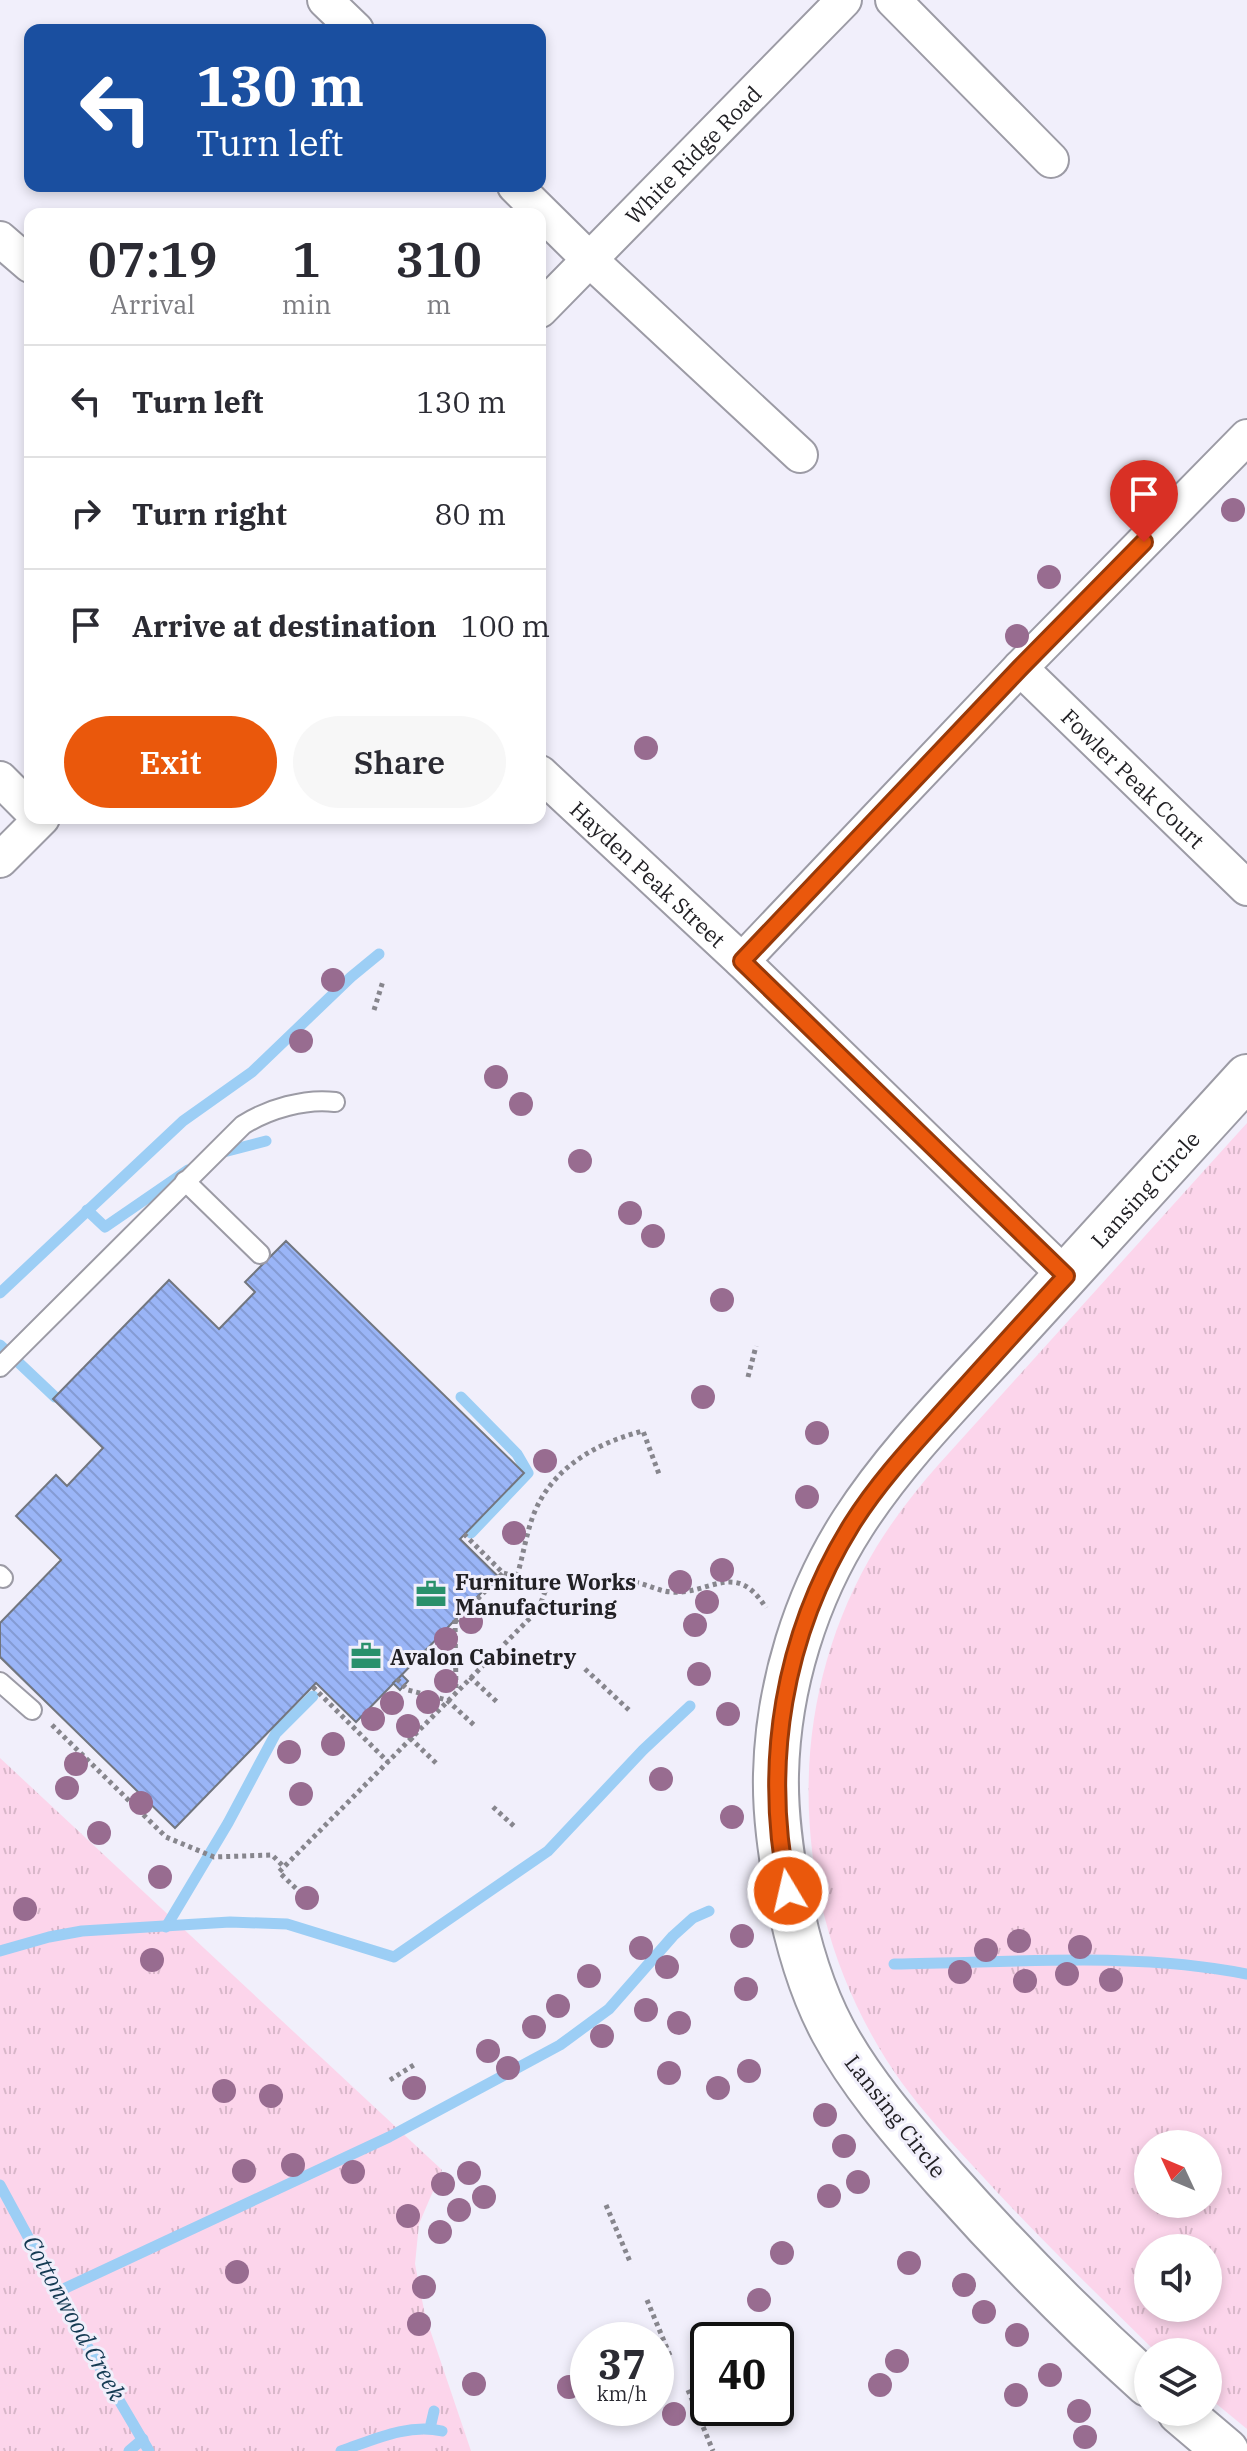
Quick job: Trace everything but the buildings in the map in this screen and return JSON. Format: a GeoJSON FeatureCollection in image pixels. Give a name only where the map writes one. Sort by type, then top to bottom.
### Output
{"type":"FeatureCollection","features":[{"type":"Feature","properties":{"kind":"street"},"geometry":{"type":"LineString","coordinates":[[325,0],[350,24]]}},
{"type":"Feature","properties":{"kind":"street","name":"White Ridge Road"},"geometry":{"type":"LineString","coordinates":[[546,304],[844,0]]}},
{"type":"Feature","properties":{"kind":"street"},"geometry":{"type":"LineString","coordinates":[[893,0],[1051,160]]}},
{"type":"Feature","properties":{"kind":"street"},"geometry":{"type":"LineString","coordinates":[[521,192],[537,208]]}},
{"type":"Feature","properties":{"kind":"street"},"geometry":{"type":"LineString","coordinates":[[546,217],[800,455]]}},
{"type":"Feature","properties":{"kind":"street"},"geometry":{"type":"LineString","coordinates":[[0,239],[24,260]]}},
{"type":"Feature","properties":{"kind":"street"},"geometry":{"type":"LineString","coordinates":[[742,961],[1020,668],[1247,437]]}},
{"type":"Feature","properties":{"kind":"street","name":"Fowler Peak Court"},"geometry":{"type":"LineString","coordinates":[[1020,668],[1247,888]]}},
{"type":"Feature","properties":{"kind":"street"},"geometry":{"type":"LineString","coordinates":[[0,779],[24,802]]}},
{"type":"Feature","properties":{"kind":"street","name":"Hayden Peak Street"},"geometry":{"type":"LineString","coordinates":[[546,779],[742,961],[1066,1276]]}},
{"type":"Feature","properties":{"kind":"street"},"geometry":{"type":"LineString","coordinates":[[0,860],[31,824]]}},
{"type":"Feature","properties":{"kind":"street","name":"Lansing Circle"},"geometry":{"type":"LineString","coordinates":[[1134,2371],[991,2230],[891,2117],[855,2066],[822,2008],[801,1949],[784,1871],[776,1802],[780,1718],[793,1659],[816,1594],[843,1539],[875,1490],[1247,1077]]}},
{"type":"Feature","properties":{"kind":"street"},"geometry":{"type":"LineString","coordinates":[[1197,2426],[1226,2451]]}},
{"type":"Feature","properties":{"kind":"lane"},"geometry":{"type":"LineString","coordinates":[[0,1367],[233,1133],[254,1117],[316,1101],[335,1102]]}},
{"type":"Feature","properties":{"kind":"lane"},"geometry":{"type":"LineString","coordinates":[[185,1181],[260,1254]]}},
{"type":"Feature","properties":{"kind":"lane"},"geometry":{"type":"LineString","coordinates":[[0,1682],[40,1715]]}},
{"type":"Feature","properties":{"kind":"path"},"geometry":{"type":"LineString","coordinates":[[374,1010],[383,981]]}},
{"type":"Feature","properties":{"kind":"path"},"geometry":{"type":"LineString","coordinates":[[748,1377],[756,1346]]}},
{"type":"Feature","properties":{"kind":"path"},"geometry":{"type":"LineString","coordinates":[[517,1576],[534,1513],[552,1485],[580,1458],[610,1441],[643,1431],[659,1474]]}},
{"type":"Feature","properties":{"kind":"path"},"geometry":{"type":"LineString","coordinates":[[464,1534],[503,1573],[548,1584],[565,1584]]}},
{"type":"Feature","properties":{"kind":"path"},"geometry":{"type":"LineString","coordinates":[[456,1691],[455,1621],[503,1573]]}},
{"type":"Feature","properties":{"kind":"path"},"geometry":{"type":"LineString","coordinates":[[603,1581],[632,1581],[674,1593],[714,1584],[738,1583],[750,1588],[768,1611]]}},
{"type":"Feature","properties":{"kind":"path"},"geometry":{"type":"LineString","coordinates":[[313,1905],[279,1872],[538,1610],[548,1584]]}},
{"type":"Feature","properties":{"kind":"path"},"geometry":{"type":"LineString","coordinates":[[585,1669],[630,1711]]}},
{"type":"Feature","properties":{"kind":"path"},"geometry":{"type":"LineString","coordinates":[[470,1677],[497,1702]]}},
{"type":"Feature","properties":{"kind":"path"},"geometry":{"type":"LineString","coordinates":[[397,1679],[408,1690],[447,1700],[474,1725]]}},
{"type":"Feature","properties":{"kind":"path"},"geometry":{"type":"LineString","coordinates":[[313,1687],[388,1762]]}},
{"type":"Feature","properties":{"kind":"path"},"geometry":{"type":"LineString","coordinates":[[40,1715],[166,1837],[214,1857],[272,1855],[284,1867]]}},
{"type":"Feature","properties":{"kind":"path"},"geometry":{"type":"LineString","coordinates":[[410,1738],[436,1763]]}},
{"type":"Feature","properties":{"kind":"path"},"geometry":{"type":"LineString","coordinates":[[493,1807],[516,1828]]}},
{"type":"Feature","properties":{"kind":"path"},"geometry":{"type":"LineString","coordinates":[[390,2080],[417,2063]]}},
{"type":"Feature","properties":{"kind":"path"},"geometry":{"type":"LineString","coordinates":[[606,2205],[631,2264]]}},
{"type":"Feature","properties":{"kind":"path"},"geometry":{"type":"LineString","coordinates":[[647,2300],[656,2322]]}},
{"type":"Feature","properties":{"kind":"path"},"geometry":{"type":"LineString","coordinates":[[688,2390],[713,2451]]}},
{"type":"Feature","properties":{"kind":"green space"},"geometry":{"type":"Polygon","coordinates":[[[1247,1123],[1247,2429],[1222,2408],[1222,2338],[1142,2338],[995,2190],[902,2083],[865,2022],[836,1956],[818,1888],[809,1818],[811,1748],[822,1678],[844,1611],[877,1546],[906,1504],[1247,1123]]]}},
{"type":"Feature","properties":{"kind":"green space"},"geometry":{"type":"Polygon","coordinates":[[[0,1758],[442,2170],[419,2224],[415,2264],[425,2315],[471,2451],[0,2451],[0,1758]]]}},
{"type":"Feature","properties":{"kind":"waterway"},"geometry":{"type":"LineString","coordinates":[[0,1293],[183,1121],[252,1072],[379,954]]}},
{"type":"Feature","properties":{"kind":"waterway"},"geometry":{"type":"LineString","coordinates":[[216,1154],[266,1141]]}},
{"type":"Feature","properties":{"kind":"waterway"},"geometry":{"type":"LineString","coordinates":[[87,1210],[105,1227],[188,1170]]}},
{"type":"Feature","properties":{"kind":"waterway"},"geometry":{"type":"LineString","coordinates":[[0,1345],[55,1397]]}},
{"type":"Feature","properties":{"kind":"waterway"},"geometry":{"type":"LineString","coordinates":[[461,1397],[517,1454],[528,1473],[471,1533]]}},
{"type":"Feature","properties":{"kind":"waterway"},"geometry":{"type":"LineString","coordinates":[[166,1927],[228,1823],[276,1733],[313,1696]]}},
{"type":"Feature","properties":{"kind":"waterway"},"geometry":{"type":"LineString","coordinates":[[0,1951],[82,1931],[230,1922],[287,1924],[394,1957],[548,1851],[643,1750],[690,1706]]}},
{"type":"Feature","properties":{"kind":"waterway"},"geometry":{"type":"LineString","coordinates":[[57,2292],[389,2137],[560,2045],[609,2009],[673,1936],[693,1918],[709,1911]]}},
{"type":"Feature","properties":{"kind":"waterway"},"geometry":{"type":"LineString","coordinates":[[894,1964],[1116,1960],[1247,1974]]}},
{"type":"Feature","properties":{"kind":"waterway","name":"Cottonwood Creek"},"geometry":{"type":"LineString","coordinates":[[0,2185],[86,2344],[149,2451]]}},
{"type":"Feature","properties":{"kind":"waterway"},"geometry":{"type":"LineString","coordinates":[[430,2428],[434,2411]]}},
{"type":"Feature","properties":{"kind":"waterway"},"geometry":{"type":"LineString","coordinates":[[341,2451],[404,2431],[442,2431]]}},
{"type":"Feature","properties":{"kind":"waterway"},"geometry":{"type":"LineString","coordinates":[[129,2451],[143,2439]]}},
{"type":"Feature","properties":{"kind":"place","name":"Furniture Works Manufacturing"},"geometry":{"type":"Point","coordinates":[431,1594]}},
{"type":"Feature","properties":{"kind":"place","name":"Avalon Cabinetry"},"geometry":{"type":"Point","coordinates":[366,1656]}},
{"type":"Feature","properties":{"kind":"route"},"geometry":{"type":"LineString","coordinates":[[788,1891],[776,1792],[780,1718],[798,1641],[816,1594],[843,1539],[875,1490],[1066,1276],[742,961],[1144,542]]}}]}
